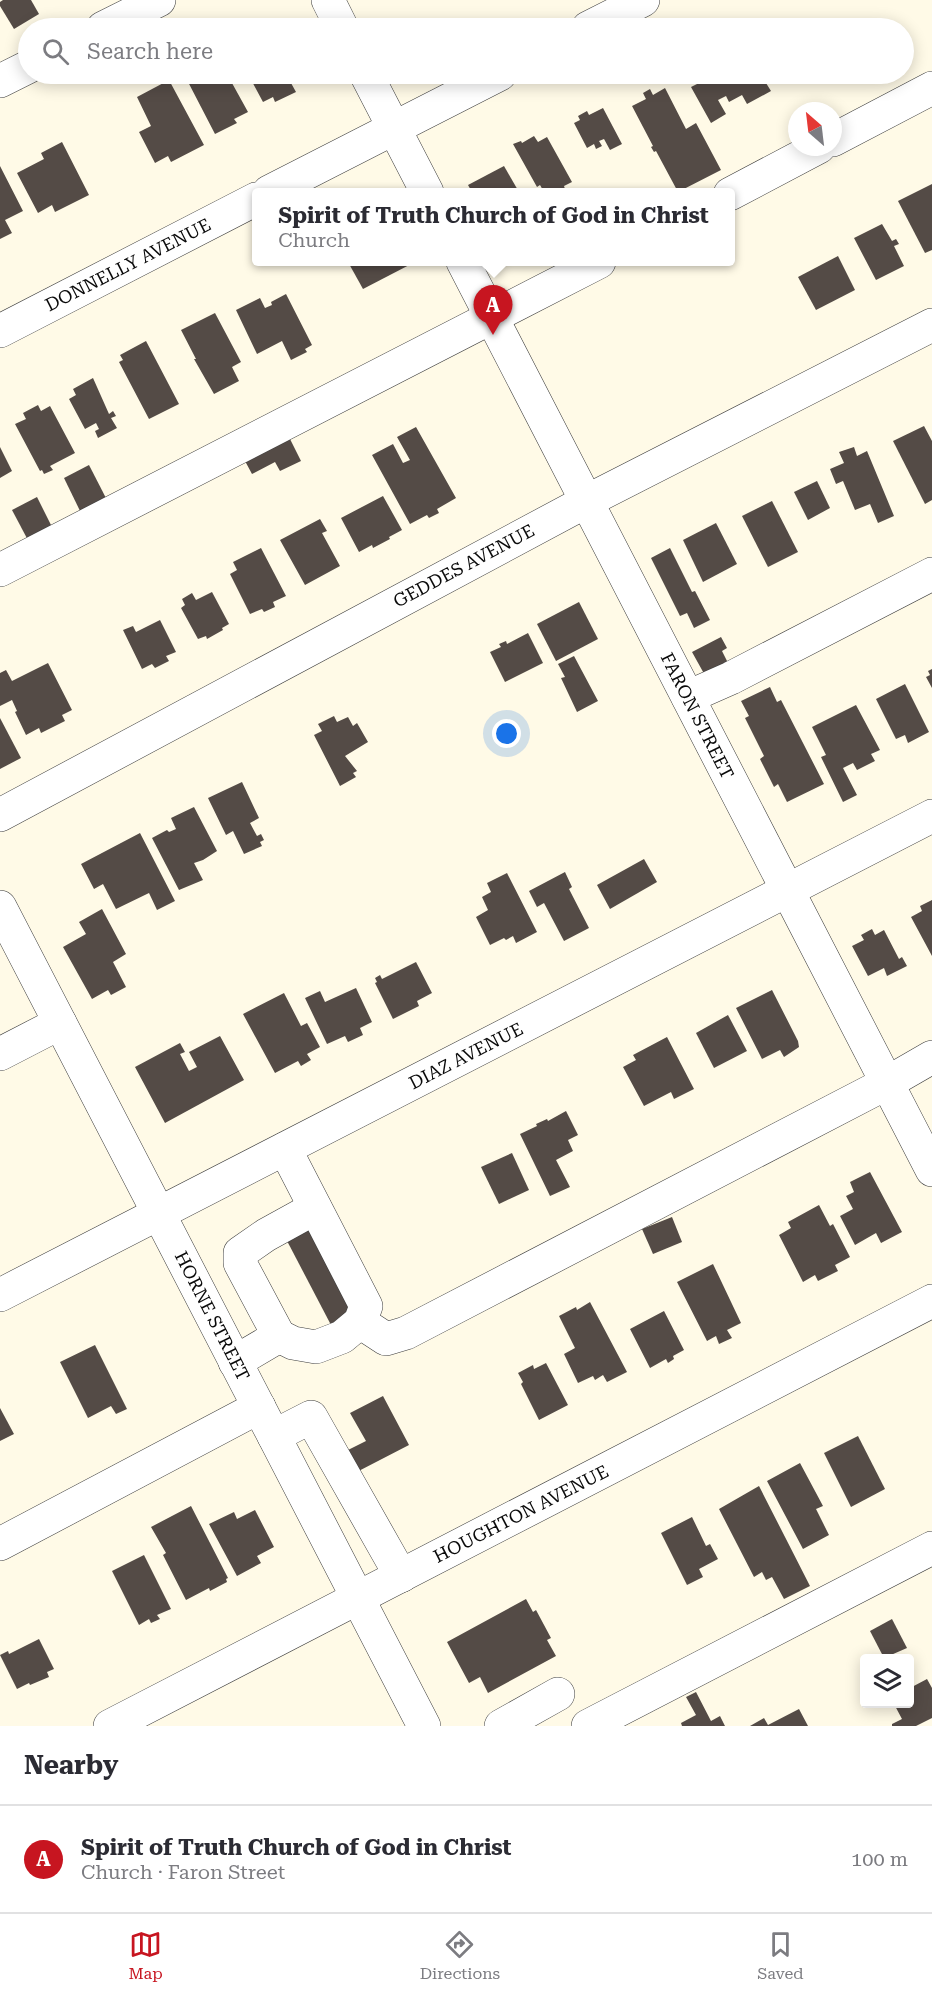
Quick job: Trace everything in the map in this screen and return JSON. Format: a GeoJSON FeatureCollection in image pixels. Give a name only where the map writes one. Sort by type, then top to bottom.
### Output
{"type":"FeatureCollection","features":[{"type":"Feature","properties":{"kind":"street"},"geometry":{"type":"LineString","coordinates":[[124,18],[159,0]]}},
{"type":"Feature","properties":{"kind":"street"},"geometry":{"type":"LineString","coordinates":[[327,0],[337,18]]}},
{"type":"Feature","properties":{"kind":"street"},"geometry":{"type":"LineString","coordinates":[[608,18],[643,0]]}},
{"type":"Feature","properties":{"kind":"street"},"geometry":{"type":"LineString","coordinates":[[0,81],[18,72]]}},
{"type":"Feature","properties":{"kind":"street"},"geometry":{"type":"LineString","coordinates":[[371,84],[425,188]]}},
{"type":"Feature","properties":{"kind":"street"},"geometry":{"type":"LineString","coordinates":[[277,188],[480,84]]}},
{"type":"Feature","properties":{"kind":"street"},"geometry":{"type":"LineString","coordinates":[[842,135],[932,88]]}},
{"type":"Feature","properties":{"kind":"street"},"geometry":{"type":"LineString","coordinates":[[735,191],[802,156]]}},
{"type":"Feature","properties":{"kind":"street","name":"DONNELLY AVENUE"},"geometry":{"type":"LineString","coordinates":[[0,331],[252,201]]}},
{"type":"Feature","properties":{"kind":"street","name":"FARON STREET"},"geometry":{"type":"LineString","coordinates":[[466,266],[932,1170]]}},
{"type":"Feature","properties":{"kind":"street"},"geometry":{"type":"LineString","coordinates":[[0,570],[589,266]]}},
{"type":"Feature","properties":{"kind":"street","name":"GEDDES AVENUE"},"geometry":{"type":"LineString","coordinates":[[0,815],[586,501],[932,325]]}},
{"type":"Feature","properties":{"kind":"street"},"geometry":{"type":"LineString","coordinates":[[688,697],[731,678],[932,574]]}},
{"type":"Feature","properties":{"kind":"street","name":"DIAZ AVENUE"},"geometry":{"type":"LineString","coordinates":[[0,1295],[932,816]]}},
{"type":"Feature","properties":{"kind":"street","name":"HORNE STREET"},"geometry":{"type":"LineString","coordinates":[[0,907],[424,1726]]}},
{"type":"Feature","properties":{"kind":"street"},"geometry":{"type":"LineString","coordinates":[[0,1054],[60,1023]]}},
{"type":"Feature","properties":{"kind":"street"},"geometry":{"type":"LineString","coordinates":[[360,1322],[386,1339],[406,1333],[887,1083],[932,1057]]}},
{"type":"Feature","properties":{"kind":"street"},"geometry":{"type":"LineString","coordinates":[[285,1149],[366,1306],[360,1322],[342,1337],[316,1347],[293,1343],[279,1336],[240,1263],[240,1253],[266,1235],[315,1208]]}},
{"type":"Feature","properties":{"kind":"street"},"geometry":{"type":"LineString","coordinates":[[204,1302],[248,1280]]}},
{"type":"Feature","properties":{"kind":"street","name":"HOUGHTON AVENUE"},"geometry":{"type":"LineString","coordinates":[[110,1726],[932,1301]]}},
{"type":"Feature","properties":{"kind":"street"},"geometry":{"type":"LineString","coordinates":[[236,1362],[279,1336]]}},
{"type":"Feature","properties":{"kind":"street"},"geometry":{"type":"LineString","coordinates":[[0,1544],[259,1407]]}},
{"type":"Feature","properties":{"kind":"street"},"geometry":{"type":"LineString","coordinates":[[274,1436],[311,1418],[401,1576]]}},
{"type":"Feature","properties":{"kind":"street"},"geometry":{"type":"LineString","coordinates":[[318,1521],[358,1500]]}},
{"type":"Feature","properties":{"kind":"street"},"geometry":{"type":"LineString","coordinates":[[588,1726],[932,1548]]}},
{"type":"Feature","properties":{"kind":"street"},"geometry":{"type":"LineString","coordinates":[[501,1726],[558,1694]]}},
{"type":"Feature","properties":{"kind":"building"},"geometry":{"type":"Polygon","coordinates":[[[3,0],[31,0],[39,14],[32,18],[18,18],[18,27],[14,29],[0,6],[3,0]]]}},
{"type":"Feature","properties":{"kind":"building"},"geometry":{"type":"Polygon","coordinates":[[[161,84],[171,84],[204,145],[171,162],[168,156],[155,163],[139,132],[151,126],[137,97],[161,84]]]}},
{"type":"Feature","properties":{"kind":"building"},"geometry":{"type":"Polygon","coordinates":[[[189,84],[233,84],[248,112],[234,119],[237,123],[215,134],[189,84]]]}},
{"type":"Feature","properties":{"kind":"building"},"geometry":{"type":"Polygon","coordinates":[[[253,84],[292,84],[296,92],[275,102],[273,97],[263,102],[253,84]]]}},
{"type":"Feature","properties":{"kind":"building"},"geometry":{"type":"Polygon","coordinates":[[[697,84],[767,84],[771,91],[747,104],[742,95],[729,102],[726,96],[718,100],[726,114],[711,123],[691,87],[697,84]]]}},
{"type":"Feature","properties":{"kind":"building"},"geometry":{"type":"Polygon","coordinates":[[[665,88],[686,129],[696,123],[721,170],[686,188],[676,188],[656,151],[654,152],[651,147],[653,146],[632,106],[646,99],[643,93],[650,89],[653,95],[665,88]]]}},
{"type":"Feature","properties":{"kind":"building"},"geometry":{"type":"Polygon","coordinates":[[[603,108],[622,144],[610,150],[604,139],[599,141],[602,146],[596,149],[594,144],[587,148],[574,123],[580,120],[578,116],[587,111],[589,115],[603,108]]]}},
{"type":"Feature","properties":{"kind":"building"},"geometry":{"type":"Polygon","coordinates":[[[534,136],[538,142],[547,137],[572,182],[564,186],[565,188],[542,188],[540,185],[537,187],[513,144],[521,141],[522,143],[534,136]]]}},
{"type":"Feature","properties":{"kind":"building"},"geometry":{"type":"Polygon","coordinates":[[[62,142],[89,195],[55,212],[52,205],[38,213],[17,173],[44,159],[41,153],[62,142]]]}},
{"type":"Feature","properties":{"kind":"building"},"geometry":{"type":"Polygon","coordinates":[[[0,166],[23,211],[5,220],[12,233],[0,239],[0,166]]]}},
{"type":"Feature","properties":{"kind":"building"},"geometry":{"type":"Polygon","coordinates":[[[504,166],[517,188],[470,188],[468,185],[504,166]]]}},
{"type":"Feature","properties":{"kind":"building"},"geometry":{"type":"Polygon","coordinates":[[[932,184],[932,250],[925,253],[898,201],[932,184]]]}},
{"type":"Feature","properties":{"kind":"building"},"geometry":{"type":"Polygon","coordinates":[[[882,224],[892,241],[896,239],[899,244],[894,246],[904,266],[876,280],[854,238],[882,224]]]}},
{"type":"Feature","properties":{"kind":"building"},"geometry":{"type":"Polygon","coordinates":[[[838,256],[855,290],[816,310],[798,277],[838,256]]]}},
{"type":"Feature","properties":{"kind":"building"},"geometry":{"type":"Polygon","coordinates":[[[350,266],[407,266],[363,289],[350,266]]]}},
{"type":"Feature","properties":{"kind":"building"},"geometry":{"type":"Polygon","coordinates":[[[286,294],[312,345],[305,349],[307,352],[291,360],[282,341],[257,354],[236,310],[260,298],[265,308],[286,294]]]}},
{"type":"Feature","properties":{"kind":"building"},"geometry":{"type":"Polygon","coordinates":[[[215,313],[241,362],[232,367],[239,381],[214,394],[181,330],[215,313]]]}},
{"type":"Feature","properties":{"kind":"building"},"geometry":{"type":"Polygon","coordinates":[[[146,341],[179,404],[149,419],[119,362],[123,360],[120,355],[146,341]]]}},
{"type":"Feature","properties":{"kind":"building"},"geometry":{"type":"Polygon","coordinates":[[[93,378],[109,414],[113,411],[116,416],[111,418],[117,428],[98,438],[95,431],[99,429],[96,423],[85,429],[69,399],[76,395],[73,389],[93,378]]]}},
{"type":"Feature","properties":{"kind":"building"},"geometry":{"type":"Polygon","coordinates":[[[38,405],[41,411],[50,406],[75,453],[50,466],[53,470],[44,474],[42,470],[40,471],[15,424],[26,419],[23,413],[38,405]]]}},
{"type":"Feature","properties":{"kind":"building"},"geometry":{"type":"Polygon","coordinates":[[[924,426],[932,441],[932,500],[925,504],[893,441],[924,426]]]}},
{"type":"Feature","properties":{"kind":"building"},"geometry":{"type":"Polygon","coordinates":[[[416,427],[456,498],[437,509],[439,513],[429,518],[427,515],[410,524],[372,455],[393,444],[403,463],[410,460],[397,437],[416,427]]]}},
{"type":"Feature","properties":{"kind":"building"},"geometry":{"type":"Polygon","coordinates":[[[289,437],[301,461],[280,471],[275,462],[252,474],[245,461],[289,437]]]}},
{"type":"Feature","properties":{"kind":"building"},"geometry":{"type":"Polygon","coordinates":[[[0,447],[12,471],[0,478],[0,447]]]}},
{"type":"Feature","properties":{"kind":"building"},"geometry":{"type":"Polygon","coordinates":[[[854,447],[857,456],[867,451],[894,516],[878,523],[870,504],[855,510],[843,481],[836,484],[830,469],[844,463],[839,452],[854,447]]]}},
{"type":"Feature","properties":{"kind":"building"},"geometry":{"type":"Polygon","coordinates":[[[89,465],[108,502],[82,515],[64,478],[89,465]]]}},
{"type":"Feature","properties":{"kind":"building"},"geometry":{"type":"Polygon","coordinates":[[[817,481],[830,508],[808,520],[794,492],[817,481]]]}},
{"type":"Feature","properties":{"kind":"building"},"geometry":{"type":"Polygon","coordinates":[[[383,496],[402,530],[373,548],[372,545],[359,552],[341,518],[383,496]]]}},
{"type":"Feature","properties":{"kind":"building"},"geometry":{"type":"Polygon","coordinates":[[[37,497],[54,531],[30,544],[12,510],[37,497]]]}},
{"type":"Feature","properties":{"kind":"building"},"geometry":{"type":"Polygon","coordinates":[[[772,501],[798,552],[768,567],[742,516],[772,501]]]}},
{"type":"Feature","properties":{"kind":"building"},"geometry":{"type":"Polygon","coordinates":[[[320,519],[327,531],[322,533],[340,566],[305,585],[280,540],[320,519]]]}},
{"type":"Feature","properties":{"kind":"building"},"geometry":{"type":"Polygon","coordinates":[[[716,523],[737,564],[703,582],[683,540],[716,523]]]}},
{"type":"Feature","properties":{"kind":"building"},"geometry":{"type":"Polygon","coordinates":[[[261,548],[286,596],[273,602],[275,607],[264,612],[262,609],[250,614],[230,574],[237,570],[233,562],[261,548]]]}},
{"type":"Feature","properties":{"kind":"building"},"geometry":{"type":"Polygon","coordinates":[[[670,548],[692,592],[695,591],[710,620],[694,628],[687,613],[680,616],[651,558],[670,548]]]}},
{"type":"Feature","properties":{"kind":"building"},"geometry":{"type":"Polygon","coordinates":[[[212,592],[229,624],[207,639],[206,636],[198,639],[181,608],[185,605],[182,599],[192,593],[196,600],[212,592]]]}},
{"type":"Feature","properties":{"kind":"building"},"geometry":{"type":"Polygon","coordinates":[[[579,602],[598,639],[556,661],[537,624],[579,602]]]}},
{"type":"Feature","properties":{"kind":"building"},"geometry":{"type":"Polygon","coordinates":[[[160,620],[176,652],[166,656],[169,661],[155,668],[152,664],[142,669],[123,630],[133,626],[136,632],[160,620]]]}},
{"type":"Feature","properties":{"kind":"building"},"geometry":{"type":"Polygon","coordinates":[[[528,633],[543,663],[505,682],[490,652],[501,647],[499,644],[506,641],[507,644],[528,633]]]}},
{"type":"Feature","properties":{"kind":"building"},"geometry":{"type":"Polygon","coordinates":[[[721,637],[727,648],[722,651],[730,667],[707,679],[692,652],[721,637]]]}},
{"type":"Feature","properties":{"kind":"building"},"geometry":{"type":"Polygon","coordinates":[[[574,656],[598,701],[577,712],[561,678],[565,677],[558,664],[574,656]]]}},
{"type":"Feature","properties":{"kind":"building"},"geometry":{"type":"Polygon","coordinates":[[[48,663],[72,710],[62,715],[65,721],[41,733],[39,728],[26,735],[12,700],[0,706],[0,673],[6,670],[12,681],[48,663]]]}},
{"type":"Feature","properties":{"kind":"building"},"geometry":{"type":"Polygon","coordinates":[[[932,669],[932,688],[926,677],[930,675],[928,671],[932,669]]]}},
{"type":"Feature","properties":{"kind":"building"},"geometry":{"type":"Polygon","coordinates":[[[905,684],[929,732],[908,743],[905,735],[896,739],[876,699],[905,684]]]}},
{"type":"Feature","properties":{"kind":"building"},"geometry":{"type":"Polygon","coordinates":[[[770,687],[777,702],[781,700],[824,784],[787,802],[778,784],[774,787],[760,759],[764,756],[745,718],[749,716],[741,701],[770,687]]]}},
{"type":"Feature","properties":{"kind":"building"},"geometry":{"type":"Polygon","coordinates":[[[856,705],[880,750],[871,754],[875,761],[857,770],[853,763],[843,768],[857,795],[843,802],[821,757],[826,755],[812,727],[856,705]]]}},
{"type":"Feature","properties":{"kind":"building"},"geometry":{"type":"Polygon","coordinates":[[[334,716],[337,722],[348,717],[353,726],[357,723],[368,742],[345,756],[357,771],[353,773],[356,777],[340,786],[314,735],[322,731],[318,724],[334,716]]]}},
{"type":"Feature","properties":{"kind":"building"},"geometry":{"type":"Polygon","coordinates":[[[0,718],[21,758],[0,769],[0,718]]]}},
{"type":"Feature","properties":{"kind":"building"},"geometry":{"type":"Polygon","coordinates":[[[242,782],[259,818],[250,823],[257,836],[261,834],[264,840],[260,842],[262,846],[244,854],[233,831],[226,835],[208,798],[242,782]]]}},
{"type":"Feature","properties":{"kind":"building"},"geometry":{"type":"Polygon","coordinates":[[[194,807],[217,851],[194,863],[203,880],[179,890],[152,838],[167,830],[169,832],[176,829],[171,818],[194,807]]]}},
{"type":"Feature","properties":{"kind":"building"},"geometry":{"type":"Polygon","coordinates":[[[140,833],[175,901],[157,910],[149,893],[116,909],[103,884],[94,889],[81,864],[140,833]]]}},
{"type":"Feature","properties":{"kind":"building"},"geometry":{"type":"Polygon","coordinates":[[[644,859],[657,882],[610,909],[597,885],[644,859]]]}},
{"type":"Feature","properties":{"kind":"building"},"geometry":{"type":"Polygon","coordinates":[[[565,872],[572,887],[569,889],[589,928],[564,941],[544,903],[537,907],[529,891],[565,872]]]}},
{"type":"Feature","properties":{"kind":"building"},"geometry":{"type":"Polygon","coordinates":[[[507,873],[537,932],[516,943],[513,936],[490,945],[476,917],[488,910],[482,897],[491,892],[487,883],[507,873]]]}},
{"type":"Feature","properties":{"kind":"building"},"geometry":{"type":"Polygon","coordinates":[[[932,900],[932,956],[911,917],[922,911],[920,906],[932,900]]]}},
{"type":"Feature","properties":{"kind":"building"},"geometry":{"type":"Polygon","coordinates":[[[102,909],[126,954],[113,962],[126,987],[111,995],[108,990],[92,999],[63,947],[86,934],[79,922],[102,909]]]}},
{"type":"Feature","properties":{"kind":"building"},"geometry":{"type":"Polygon","coordinates":[[[872,929],[875,935],[884,930],[899,959],[902,957],[907,966],[887,976],[884,968],[868,976],[852,946],[864,940],[861,935],[872,929]]]}},
{"type":"Feature","properties":{"kind":"building"},"geometry":{"type":"Polygon","coordinates":[[[416,962],[432,993],[417,1001],[419,1006],[393,1019],[375,983],[377,982],[375,978],[380,975],[382,979],[416,962]]]}},
{"type":"Feature","properties":{"kind":"building"},"geometry":{"type":"Polygon","coordinates":[[[356,988],[372,1022],[360,1028],[363,1035],[348,1042],[345,1036],[327,1044],[305,998],[320,991],[325,1002],[356,988]]]}},
{"type":"Feature","properties":{"kind":"building"},"geometry":{"type":"Polygon","coordinates":[[[772,990],[799,1047],[784,1057],[780,1050],[762,1059],[736,1008],[772,990]]]}},
{"type":"Feature","properties":{"kind":"building"},"geometry":{"type":"Polygon","coordinates":[[[284,993],[301,1026],[307,1023],[320,1047],[307,1054],[311,1060],[301,1066],[298,1061],[275,1073],[243,1014],[284,993]]]}},
{"type":"Feature","properties":{"kind":"building"},"geometry":{"type":"Polygon","coordinates":[[[728,1015],[747,1051],[714,1068],[696,1033],[728,1015]]]}},
{"type":"Feature","properties":{"kind":"building"},"geometry":{"type":"Polygon","coordinates":[[[220,1036],[244,1080],[165,1123],[135,1067],[180,1043],[185,1052],[180,1054],[189,1071],[197,1067],[189,1052],[220,1036]]]}},
{"type":"Feature","properties":{"kind":"building"},"geometry":{"type":"Polygon","coordinates":[[[667,1037],[694,1089],[674,1099],[671,1092],[644,1106],[623,1067],[636,1060],[633,1055],[667,1037]]]}},
{"type":"Feature","properties":{"kind":"building"},"geometry":{"type":"Polygon","coordinates":[[[566,1111],[578,1135],[568,1140],[573,1151],[556,1160],[570,1187],[550,1196],[520,1134],[566,1111]]]}},
{"type":"Feature","properties":{"kind":"building"},"geometry":{"type":"Polygon","coordinates":[[[512,1153],[529,1190],[499,1204],[481,1167],[512,1153]]]}},
{"type":"Feature","properties":{"kind":"building"},"geometry":{"type":"Polygon","coordinates":[[[870,1172],[902,1232],[881,1243],[876,1233],[855,1245],[840,1216],[853,1209],[846,1196],[854,1192],[850,1182],[870,1172]]]}},
{"type":"Feature","properties":{"kind":"building"},"geometry":{"type":"Polygon","coordinates":[[[819,1205],[830,1226],[833,1224],[850,1257],[835,1265],[838,1271],[818,1281],[815,1275],[803,1282],[779,1235],[791,1228],[788,1222],[819,1205]]]}},
{"type":"Feature","properties":{"kind":"building"},"geometry":{"type":"Polygon","coordinates":[[[672,1217],[682,1242],[653,1254],[642,1229],[672,1217]]]}},
{"type":"Feature","properties":{"kind":"building"},"geometry":{"type":"Polygon","coordinates":[[[310,1224],[356,1312],[331,1325],[285,1237],[310,1224]]]}},
{"type":"Feature","properties":{"kind":"building"},"geometry":{"type":"Polygon","coordinates":[[[713,1264],[741,1323],[727,1330],[732,1338],[719,1344],[716,1336],[707,1341],[677,1282],[713,1264]]]}},
{"type":"Feature","properties":{"kind":"building"},"geometry":{"type":"Polygon","coordinates":[[[590,1302],[627,1372],[607,1382],[603,1375],[595,1380],[593,1376],[578,1383],[564,1354],[575,1348],[559,1316],[576,1307],[577,1310],[590,1302]]]}},
{"type":"Feature","properties":{"kind":"building"},"geometry":{"type":"Polygon","coordinates":[[[664,1311],[684,1350],[673,1356],[674,1359],[668,1363],[666,1359],[650,1368],[630,1329],[664,1311]]]}},
{"type":"Feature","properties":{"kind":"building"},"geometry":{"type":"Polygon","coordinates":[[[95,1345],[127,1409],[116,1414],[111,1406],[88,1418],[60,1362],[95,1345]]]}},
{"type":"Feature","properties":{"kind":"building"},"geometry":{"type":"Polygon","coordinates":[[[546,1363],[568,1405],[539,1420],[518,1373],[533,1365],[534,1369],[546,1363]]]}},
{"type":"Feature","properties":{"kind":"building"},"geometry":{"type":"Polygon","coordinates":[[[383,1396],[409,1445],[349,1476],[338,1455],[366,1441],[350,1413],[383,1396]]]}},
{"type":"Feature","properties":{"kind":"building"},"geometry":{"type":"Polygon","coordinates":[[[0,1408],[14,1434],[0,1441],[0,1408]]]}},
{"type":"Feature","properties":{"kind":"building"},"geometry":{"type":"Polygon","coordinates":[[[858,1436],[885,1489],[851,1507],[824,1453],[858,1436]]]}},
{"type":"Feature","properties":{"kind":"building"},"geometry":{"type":"Polygon","coordinates":[[[800,1463],[823,1506],[816,1509],[829,1535],[803,1549],[767,1481],[800,1463]]]}},
{"type":"Feature","properties":{"kind":"building"},"geometry":{"type":"Polygon","coordinates":[[[759,1486],[810,1586],[784,1599],[772,1577],[766,1580],[762,1572],[754,1577],[719,1509],[759,1486]]]}},
{"type":"Feature","properties":{"kind":"building"},"geometry":{"type":"Polygon","coordinates":[[[191,1506],[228,1578],[227,1582],[210,1591],[209,1588],[186,1600],[163,1555],[166,1553],[151,1527],[191,1506]]]}},
{"type":"Feature","properties":{"kind":"building"},"geometry":{"type":"Polygon","coordinates":[[[255,1510],[274,1547],[257,1556],[261,1563],[237,1576],[209,1524],[234,1512],[237,1519],[255,1510]]]}},
{"type":"Feature","properties":{"kind":"building"},"geometry":{"type":"Polygon","coordinates":[[[692,1517],[706,1546],[710,1544],[718,1559],[699,1569],[703,1577],[687,1585],[661,1533],[692,1517]]]}},
{"type":"Feature","properties":{"kind":"building"},"geometry":{"type":"Polygon","coordinates":[[[144,1555],[171,1609],[157,1615],[160,1619],[151,1623],[149,1619],[139,1625],[112,1571],[144,1555]]]}},
{"type":"Feature","properties":{"kind":"building"},"geometry":{"type":"Polygon","coordinates":[[[526,1599],[533,1612],[536,1610],[551,1638],[547,1640],[556,1656],[488,1693],[480,1677],[469,1683],[447,1642],[526,1599]]]}},
{"type":"Feature","properties":{"kind":"building"},"geometry":{"type":"Polygon","coordinates":[[[892,1619],[907,1648],[893,1654],[882,1654],[870,1631],[892,1619]]]}},
{"type":"Feature","properties":{"kind":"building"},"geometry":{"type":"Polygon","coordinates":[[[39,1639],[54,1669],[47,1672],[49,1677],[17,1689],[0,1655],[8,1651],[9,1654],[39,1639]]]}},
{"type":"Feature","properties":{"kind":"building"},"geometry":{"type":"Polygon","coordinates":[[[927,1679],[932,1688],[932,1718],[916,1726],[892,1726],[902,1719],[896,1708],[914,1708],[914,1686],[927,1679]]]}},
{"type":"Feature","properties":{"kind":"building"},"geometry":{"type":"Polygon","coordinates":[[[696,1692],[711,1721],[720,1716],[725,1726],[682,1726],[681,1723],[696,1715],[686,1697],[696,1692]]]}},
{"type":"Feature","properties":{"kind":"building"},"geometry":{"type":"Polygon","coordinates":[[[799,1709],[808,1726],[750,1726],[764,1718],[768,1725],[799,1709]]]}},
{"type":"Feature","properties":{"kind":"place","name":"Spirit of Truth Church of God in Christ"},"geometry":{"type":"Point","coordinates":[493,335]}}]}
